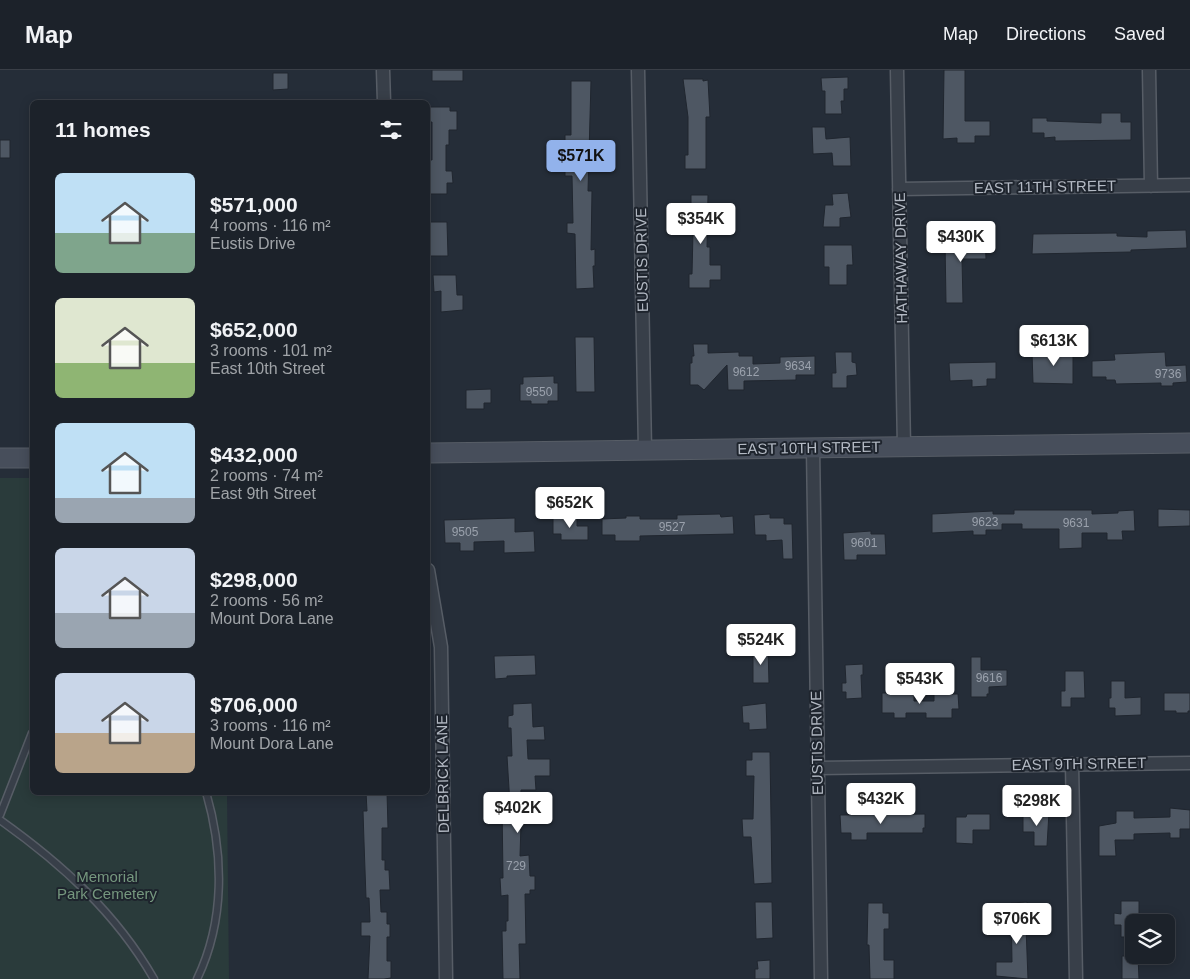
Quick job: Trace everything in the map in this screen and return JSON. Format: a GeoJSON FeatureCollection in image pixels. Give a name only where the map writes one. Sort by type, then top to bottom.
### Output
{"type":"FeatureCollection","features":[{"type":"Feature","properties":{"kind":"main road","name":"EAST 10TH STREET"},"geometry":{"type":"LineString","coordinates":[[430,453],[1190,443]]}},
{"type":"Feature","properties":{"kind":"main road"},"geometry":{"type":"LineString","coordinates":[[0,458],[30,458]]}},
{"type":"Feature","properties":{"kind":"street"},"geometry":{"type":"LineString","coordinates":[[383,70],[384,100]]}},
{"type":"Feature","properties":{"kind":"street","name":"EUSTIS DRIVE"},"geometry":{"type":"LineString","coordinates":[[638,70],[645,450]]}},
{"type":"Feature","properties":{"kind":"street","name":"HATHAWAY DRIVE"},"geometry":{"type":"LineString","coordinates":[[897,70],[904,446]]}},
{"type":"Feature","properties":{"kind":"street"},"geometry":{"type":"LineString","coordinates":[[1149,70],[1151,186]]}},
{"type":"Feature","properties":{"kind":"street","name":"EAST 11TH STREET"},"geometry":{"type":"LineString","coordinates":[[899,189],[1190,185]]}},
{"type":"Feature","properties":{"kind":"street","name":"EUSTIS DRIVE"},"geometry":{"type":"LineString","coordinates":[[813,448],[821,979]]}},
{"type":"Feature","properties":{"kind":"street","name":"DELBRICK LANE"},"geometry":{"type":"LineString","coordinates":[[430,582],[441,647],[446,979]]}},
{"type":"Feature","properties":{"kind":"street","name":"EAST 9TH STREET"},"geometry":{"type":"LineString","coordinates":[[818,768],[1190,763]]}},
{"type":"Feature","properties":{"kind":"street"},"geometry":{"type":"LineString","coordinates":[[1072,764],[1076,979]]}},
{"type":"Feature","properties":{"kind":"lane"},"geometry":{"type":"LineString","coordinates":[[0,815],[30,738]]}},
{"type":"Feature","properties":{"kind":"lane"},"geometry":{"type":"LineString","coordinates":[[197,979],[204,965],[216,917],[220,871],[216,831],[207,795]]}},
{"type":"Feature","properties":{"kind":"lane"},"geometry":{"type":"LineString","coordinates":[[0,820],[28,840],[83,887],[116,922],[154,979]]}},
{"type":"Feature","properties":{"kind":"green space","name":"Memorial Park Cemetery"},"geometry":{"type":"Polygon","coordinates":[[[0,478],[30,478],[30,795],[227,795],[229,979],[0,979],[0,478]]]}},
{"type":"Feature","properties":{"kind":"building"},"geometry":{"type":"Polygon","coordinates":[[[432,70],[463,70],[463,81],[432,81],[432,70]]]}},
{"type":"Feature","properties":{"kind":"building"},"geometry":{"type":"Polygon","coordinates":[[[944,70],[965,70],[965,121],[990,121],[990,136],[975,136],[975,143],[957,143],[957,138],[943,139],[944,70]]]}},
{"type":"Feature","properties":{"kind":"building"},"geometry":{"type":"Polygon","coordinates":[[[273,73],[288,73],[288,89],[273,90],[273,73]]]}},
{"type":"Feature","properties":{"kind":"building"},"geometry":{"type":"Polygon","coordinates":[[[848,77],[848,89],[844,89],[844,101],[841,101],[842,114],[825,114],[825,91],[822,91],[821,78],[848,77]]]}},
{"type":"Feature","properties":{"kind":"building"},"geometry":{"type":"Polygon","coordinates":[[[683,79],[708,80],[710,117],[706,117],[706,169],[685,169],[685,155],[688,155],[688,117],[683,79]]]}},
{"type":"Feature","properties":{"kind":"building"},"geometry":{"type":"Polygon","coordinates":[[[571,81],[591,81],[588,191],[592,191],[591,250],[595,249],[595,266],[593,266],[594,288],[576,289],[575,234],[567,233],[567,223],[573,223],[572,176],[565,176],[565,135],[571,135],[571,81]]]}},
{"type":"Feature","properties":{"kind":"building"},"geometry":{"type":"Polygon","coordinates":[[[430,107],[450,107],[450,111],[457,111],[457,130],[449,130],[449,145],[446,145],[446,171],[452,171],[453,183],[447,183],[447,194],[430,194],[432,122],[430,122],[430,107]]]}},
{"type":"Feature","properties":{"kind":"building"},"geometry":{"type":"Polygon","coordinates":[[[1101,113],[1121,113],[1121,122],[1131,122],[1131,140],[1055,141],[1055,137],[1044,138],[1044,133],[1032,133],[1032,118],[1047,118],[1047,121],[1101,123],[1101,113]]]}},
{"type":"Feature","properties":{"kind":"building"},"geometry":{"type":"Polygon","coordinates":[[[812,127],[825,127],[826,139],[850,137],[851,166],[833,166],[832,153],[813,154],[812,127]]]}},
{"type":"Feature","properties":{"kind":"building"},"geometry":{"type":"Polygon","coordinates":[[[0,140],[10,140],[10,158],[0,158],[0,140]]]}},
{"type":"Feature","properties":{"kind":"building"},"geometry":{"type":"Polygon","coordinates":[[[848,193],[851,217],[840,218],[840,227],[823,227],[825,205],[833,205],[832,194],[848,193]]]}},
{"type":"Feature","properties":{"kind":"building"},"geometry":{"type":"Polygon","coordinates":[[[691,195],[708,195],[707,247],[710,247],[710,265],[721,265],[721,280],[710,280],[710,288],[689,288],[689,274],[692,274],[693,232],[687,232],[687,216],[691,216],[691,195]]]}},
{"type":"Feature","properties":{"kind":"building"},"geometry":{"type":"Polygon","coordinates":[[[430,222],[447,222],[448,256],[430,256],[430,222]]]}},
{"type":"Feature","properties":{"kind":"building"},"geometry":{"type":"Polygon","coordinates":[[[1186,230],[1187,248],[1131,250],[1131,252],[1032,254],[1033,234],[1117,233],[1117,236],[1147,237],[1147,231],[1186,230]]]}},
{"type":"Feature","properties":{"kind":"building"},"geometry":{"type":"Polygon","coordinates":[[[969,234],[985,234],[986,259],[962,259],[963,303],[946,303],[945,241],[969,238],[969,234]]]}},
{"type":"Feature","properties":{"kind":"building"},"geometry":{"type":"Polygon","coordinates":[[[824,245],[852,245],[853,265],[847,265],[847,285],[829,285],[829,267],[824,267],[824,245]]]}},
{"type":"Feature","properties":{"kind":"building"},"geometry":{"type":"Polygon","coordinates":[[[433,275],[456,275],[457,295],[463,295],[463,310],[441,312],[441,291],[434,292],[433,275]]]}},
{"type":"Feature","properties":{"kind":"building"},"geometry":{"type":"Polygon","coordinates":[[[575,337],[594,337],[595,392],[576,392],[575,337]]]}},
{"type":"Feature","properties":{"kind":"building"},"geometry":{"type":"Polygon","coordinates":[[[693,344],[708,344],[708,353],[739,352],[739,356],[753,356],[753,364],[780,363],[780,357],[815,356],[815,375],[796,375],[796,380],[744,381],[744,390],[728,390],[727,365],[704,390],[698,385],[690,385],[690,363],[692,363],[692,356],[694,356],[693,344]]]}},
{"type":"Feature","properties":{"kind":"building"},"geometry":{"type":"Polygon","coordinates":[[[1057,348],[1073,348],[1073,384],[1033,383],[1032,353],[1057,352],[1057,348]]]}},
{"type":"Feature","properties":{"kind":"building"},"geometry":{"type":"Polygon","coordinates":[[[835,352],[852,352],[852,362],[856,363],[857,375],[847,376],[847,388],[832,388],[832,373],[836,373],[835,352]]]}},
{"type":"Feature","properties":{"kind":"building"},"geometry":{"type":"Polygon","coordinates":[[[1165,352],[1166,366],[1186,365],[1187,382],[1173,383],[1173,386],[1161,386],[1161,383],[1116,384],[1115,380],[1106,380],[1106,377],[1092,377],[1092,361],[1115,360],[1114,354],[1165,352]]]}},
{"type":"Feature","properties":{"kind":"building"},"geometry":{"type":"Polygon","coordinates":[[[996,362],[996,379],[987,379],[987,386],[972,387],[972,380],[950,381],[949,363],[996,362]]]}},
{"type":"Feature","properties":{"kind":"building"},"geometry":{"type":"Polygon","coordinates":[[[554,376],[554,383],[558,383],[558,401],[548,401],[548,404],[531,404],[531,401],[520,401],[520,384],[523,384],[523,377],[554,376]]]}},
{"type":"Feature","properties":{"kind":"building"},"geometry":{"type":"Polygon","coordinates":[[[491,389],[491,403],[484,403],[484,409],[466,409],[466,390],[491,389]]]}},
{"type":"Feature","properties":{"kind":"building"},"geometry":{"type":"Polygon","coordinates":[[[1158,509],[1190,510],[1190,526],[1158,527],[1158,509]]]}},
{"type":"Feature","properties":{"kind":"building"},"geometry":{"type":"Polygon","coordinates":[[[1014,510],[1092,510],[1092,514],[1134,510],[1135,531],[1122,531],[1123,540],[1107,540],[1107,533],[1082,533],[1082,548],[1059,549],[1059,529],[1022,529],[1022,524],[1002,524],[1002,530],[986,530],[986,535],[973,535],[973,531],[932,533],[932,514],[993,511],[993,514],[1014,514],[1014,510]]]}},
{"type":"Feature","properties":{"kind":"building"},"geometry":{"type":"Polygon","coordinates":[[[720,514],[721,517],[733,516],[734,534],[640,536],[640,541],[615,541],[615,535],[602,535],[602,519],[640,516],[640,519],[677,519],[677,515],[720,514]]]}},
{"type":"Feature","properties":{"kind":"building"},"geometry":{"type":"Polygon","coordinates":[[[770,514],[770,518],[784,518],[784,524],[792,524],[793,559],[783,559],[782,540],[766,541],[766,535],[755,535],[754,515],[770,514]]]}},
{"type":"Feature","properties":{"kind":"building"},"geometry":{"type":"Polygon","coordinates":[[[515,518],[515,532],[534,531],[535,552],[504,553],[504,541],[474,542],[474,551],[460,551],[460,543],[445,543],[444,520],[515,518]]]}},
{"type":"Feature","properties":{"kind":"building"},"geometry":{"type":"Polygon","coordinates":[[[553,518],[577,518],[577,526],[588,526],[588,540],[561,540],[561,534],[553,534],[553,518]]]}},
{"type":"Feature","properties":{"kind":"building"},"geometry":{"type":"Polygon","coordinates":[[[871,531],[871,534],[885,534],[886,555],[857,555],[857,560],[844,560],[843,533],[871,531]]]}},
{"type":"Feature","properties":{"kind":"building"},"geometry":{"type":"Polygon","coordinates":[[[768,648],[769,683],[753,683],[753,649],[768,648]]]}},
{"type":"Feature","properties":{"kind":"building"},"geometry":{"type":"Polygon","coordinates":[[[535,655],[536,675],[507,676],[507,678],[495,679],[494,656],[535,655]]]}},
{"type":"Feature","properties":{"kind":"building"},"geometry":{"type":"Polygon","coordinates":[[[971,657],[981,657],[981,670],[1007,670],[1007,686],[989,687],[987,697],[971,697],[971,657]]]}},
{"type":"Feature","properties":{"kind":"building"},"geometry":{"type":"Polygon","coordinates":[[[863,664],[863,675],[861,675],[862,698],[846,699],[846,692],[842,692],[842,683],[846,683],[845,665],[863,664]]]}},
{"type":"Feature","properties":{"kind":"building"},"geometry":{"type":"Polygon","coordinates":[[[1065,671],[1084,671],[1085,698],[1071,698],[1071,707],[1061,707],[1061,691],[1065,691],[1065,671]]]}},
{"type":"Feature","properties":{"kind":"building"},"geometry":{"type":"Polygon","coordinates":[[[1111,681],[1125,681],[1125,698],[1141,697],[1141,715],[1115,716],[1115,708],[1109,708],[1111,681]]]}},
{"type":"Feature","properties":{"kind":"building"},"geometry":{"type":"Polygon","coordinates":[[[882,693],[914,693],[914,701],[934,701],[934,694],[958,694],[959,709],[952,709],[952,718],[926,718],[926,713],[906,713],[906,718],[894,718],[894,713],[882,713],[882,693]]]}},
{"type":"Feature","properties":{"kind":"building"},"geometry":{"type":"Polygon","coordinates":[[[1164,693],[1190,693],[1190,711],[1188,713],[1176,713],[1176,711],[1164,711],[1164,693]]]}},
{"type":"Feature","properties":{"kind":"building"},"geometry":{"type":"Polygon","coordinates":[[[532,703],[533,727],[544,726],[545,740],[527,740],[528,759],[550,759],[550,776],[535,776],[536,790],[521,790],[520,812],[527,812],[527,824],[521,824],[520,856],[529,855],[530,876],[535,876],[535,890],[530,890],[530,894],[525,894],[526,944],[519,944],[520,979],[503,979],[502,931],[506,931],[506,921],[508,921],[508,895],[501,896],[500,878],[503,878],[502,804],[510,805],[507,756],[512,756],[511,728],[508,728],[508,716],[513,715],[513,704],[532,703]]]}},
{"type":"Feature","properties":{"kind":"building"},"geometry":{"type":"Polygon","coordinates":[[[766,703],[767,729],[749,730],[749,723],[743,723],[742,706],[766,703]]]}},
{"type":"Feature","properties":{"kind":"building"},"geometry":{"type":"Polygon","coordinates":[[[752,752],[770,752],[772,883],[754,884],[751,837],[743,837],[742,819],[753,819],[754,776],[746,776],[746,760],[752,760],[752,752]]]}},
{"type":"Feature","properties":{"kind":"building"},"geometry":{"type":"Polygon","coordinates":[[[366,795],[387,795],[388,828],[382,828],[382,860],[385,860],[385,870],[389,870],[390,890],[380,890],[381,912],[387,912],[387,924],[390,924],[390,937],[387,937],[387,961],[391,961],[391,978],[384,979],[368,979],[370,936],[361,936],[361,922],[370,922],[369,898],[366,898],[363,811],[367,811],[366,795]]]}},
{"type":"Feature","properties":{"kind":"building"},"geometry":{"type":"Polygon","coordinates":[[[1170,808],[1190,810],[1190,829],[1180,829],[1180,838],[1170,838],[1170,833],[1134,834],[1134,840],[1115,840],[1116,856],[1099,856],[1099,826],[1116,823],[1116,811],[1134,811],[1134,818],[1170,817],[1170,808]]]}},
{"type":"Feature","properties":{"kind":"building"},"geometry":{"type":"Polygon","coordinates":[[[1023,812],[1049,812],[1047,846],[1034,846],[1034,832],[1023,832],[1023,812]]]}},
{"type":"Feature","properties":{"kind":"building"},"geometry":{"type":"Polygon","coordinates":[[[925,814],[923,833],[867,833],[867,840],[851,840],[851,833],[841,833],[840,815],[925,814]]]}},
{"type":"Feature","properties":{"kind":"building"},"geometry":{"type":"Polygon","coordinates":[[[967,814],[990,814],[990,830],[973,830],[973,844],[956,843],[956,817],[966,817],[967,814]]]}},
{"type":"Feature","properties":{"kind":"building"},"geometry":{"type":"Polygon","coordinates":[[[1121,901],[1139,901],[1139,914],[1125,914],[1125,937],[1121,937],[1121,925],[1114,925],[1114,913],[1121,914],[1121,901]]]}},
{"type":"Feature","properties":{"kind":"building"},"geometry":{"type":"Polygon","coordinates":[[[755,902],[772,902],[773,938],[756,939],[755,902]]]}},
{"type":"Feature","properties":{"kind":"building"},"geometry":{"type":"Polygon","coordinates":[[[1027,902],[1028,979],[996,976],[996,962],[1012,962],[1011,903],[1027,902]]]}},
{"type":"Feature","properties":{"kind":"building"},"geometry":{"type":"Polygon","coordinates":[[[868,903],[883,903],[883,913],[889,913],[889,929],[884,929],[884,960],[894,960],[894,979],[870,979],[869,945],[867,945],[868,903]]]}},
{"type":"Feature","properties":{"kind":"building"},"geometry":{"type":"Polygon","coordinates":[[[1122,956],[1125,956],[1125,964],[1138,964],[1139,979],[1122,979],[1122,956]]]}},
{"type":"Feature","properties":{"kind":"building"},"geometry":{"type":"Polygon","coordinates":[[[770,960],[770,979],[755,979],[755,969],[758,969],[757,961],[770,960]]]}}]}
